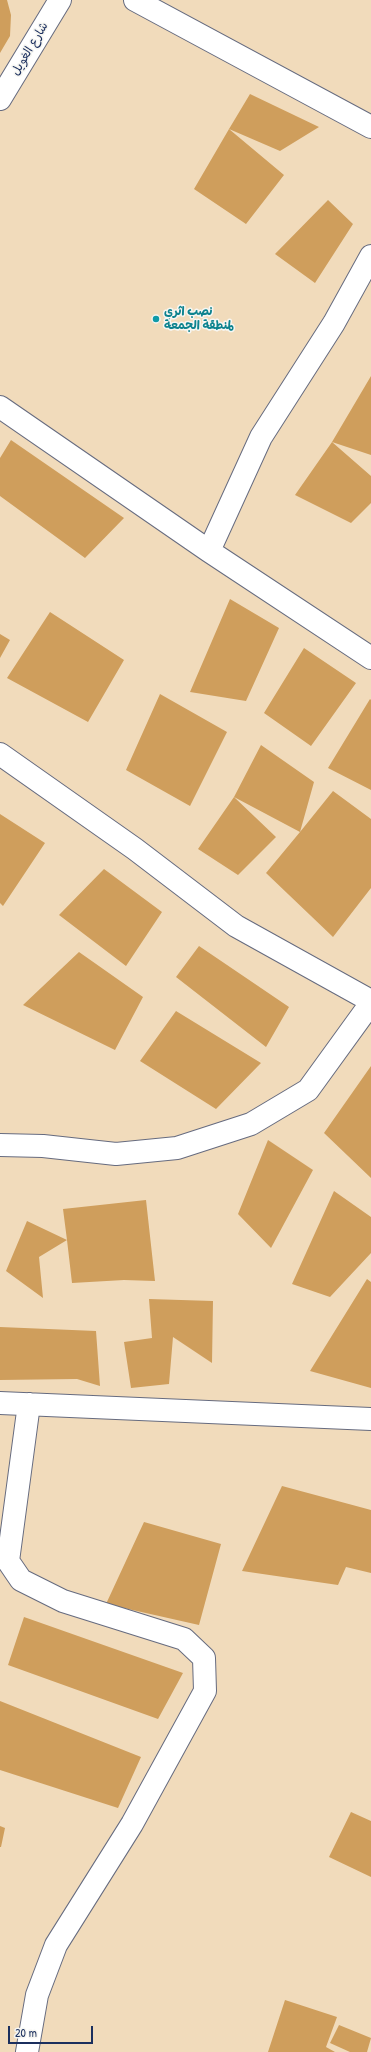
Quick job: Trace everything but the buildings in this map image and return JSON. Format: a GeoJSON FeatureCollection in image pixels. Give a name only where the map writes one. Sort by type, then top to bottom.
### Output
{"type":"FeatureCollection","features":[{"type":"Feature","properties":{"kind":"street","name":"شارع الغويل"},"geometry":{"type":"LineString","coordinates":[[0,99],[60,0]]}},
{"type":"Feature","properties":{"kind":"street"},"geometry":{"type":"LineString","coordinates":[[135,0],[371,127]]}},
{"type":"Feature","properties":{"kind":"street"},"geometry":{"type":"LineString","coordinates":[[209,551],[261,437],[334,323],[371,256]]}},
{"type":"Feature","properties":{"kind":"street"},"geometry":{"type":"LineString","coordinates":[[0,407],[209,551],[371,658]]}},
{"type":"Feature","properties":{"kind":"street"},"geometry":{"type":"LineString","coordinates":[[0,754],[135,848],[236,926],[371,1002],[308,1090],[251,1124],[177,1148],[116,1154],[43,1146],[0,1145]]}},
{"type":"Feature","properties":{"kind":"street"},"geometry":{"type":"LineString","coordinates":[[0,1403],[371,1419]]}},
{"type":"Feature","properties":{"kind":"street"},"geometry":{"type":"LineString","coordinates":[[27,2052],[37,1995],[56,1945],[132,1824],[205,1692],[204,1658],[184,1639],[63,1601],[21,1580],[8,1561],[29,1404]]}},
{"type":"Feature","properties":{"kind":"place","name":"نصب اثري لمنطقة الجمعة"},"geometry":{"type":"Point","coordinates":[156,319]}}]}
